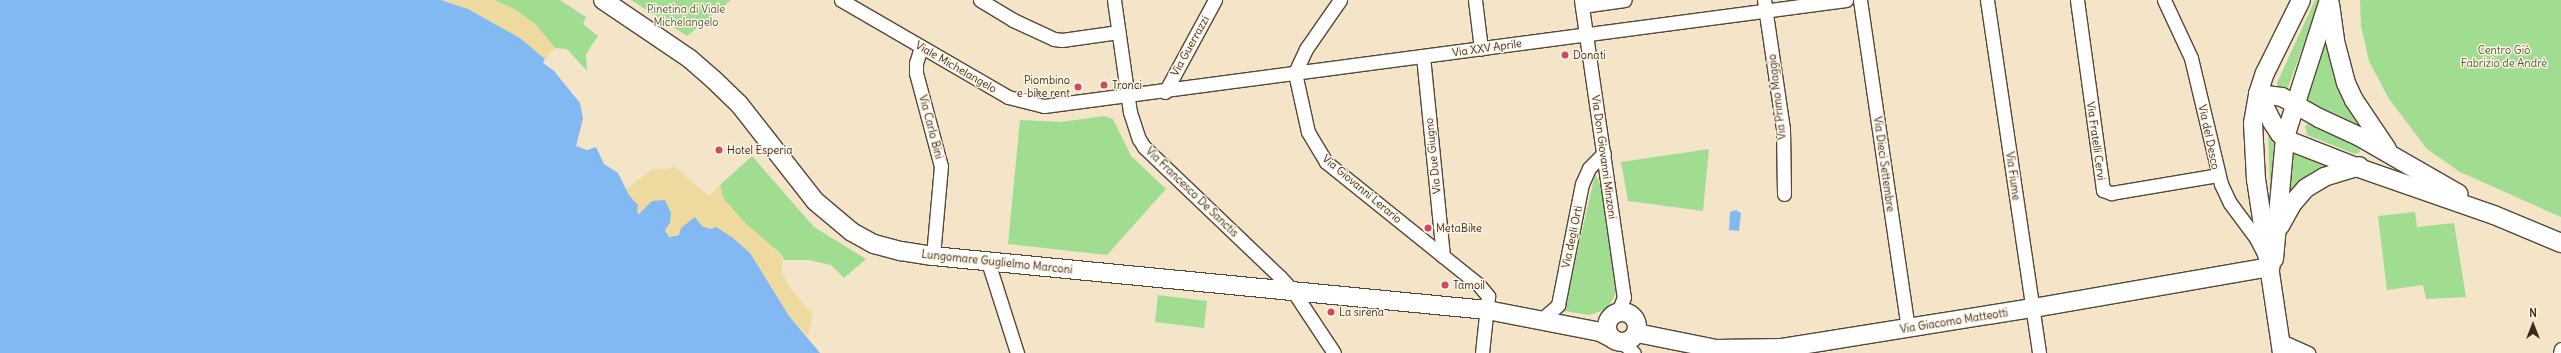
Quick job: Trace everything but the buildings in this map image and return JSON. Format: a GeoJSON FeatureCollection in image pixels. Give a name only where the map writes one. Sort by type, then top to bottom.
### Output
{"type":"FeatureCollection","features":[{"type":"Feature","properties":{"kind":"street","name":"Lungomare Guglielmo Marconi"},"geometry":{"type":"LineString","coordinates":[[603,0],[690,59],[729,94],[816,201],[835,219],[874,244],[901,252],[988,262],[1487,310],[1563,325]]}},
{"type":"Feature","properties":{"kind":"street","name":"Viale Michelangelo"},"geometry":{"type":"LineString","coordinates":[[841,0],[1008,97],[1025,103],[1064,105],[1128,97]]}},
{"type":"Feature","properties":{"kind":"street"},"geometry":{"type":"LineString","coordinates":[[980,0],[1013,20],[1054,39],[1062,40],[1118,32]]}},
{"type":"Feature","properties":{"kind":"street","name":"Via Francesco De Sanctis"},"geometry":{"type":"LineString","coordinates":[[1114,0],[1128,97],[1136,131],[1144,147],[1262,259],[1293,291],[1331,352]]}},
{"type":"Feature","properties":{"kind":"street","name":"Via Guerrazzi"},"geometry":{"type":"LineString","coordinates":[[1165,92],[1215,0]]}},
{"type":"Feature","properties":{"kind":"street"},"geometry":{"type":"LineString","coordinates":[[1295,73],[1306,49],[1340,0]]}},
{"type":"Feature","properties":{"kind":"street"},"geometry":{"type":"LineString","coordinates":[[1475,0],[1481,49]]}},
{"type":"Feature","properties":{"kind":"street"},"geometry":{"type":"LineString","coordinates":[[1582,3],[1625,0]]}},
{"type":"Feature","properties":{"kind":"street","name":"Via XXV Aprile"},"geometry":{"type":"LineString","coordinates":[[1128,97],[1295,73],[1587,35],[1765,6],[1846,0]]}},
{"type":"Feature","properties":{"kind":"street","name":"Via Dieci Settembre"},"geometry":{"type":"LineString","coordinates":[[1860,0],[1908,328]]}},
{"type":"Feature","properties":{"kind":"street","name":"Via Fiume"},"geometry":{"type":"LineString","coordinates":[[1987,0],[2039,353]]}},
{"type":"Feature","properties":{"kind":"street","name":"Via Fratelli Cervi"},"geometry":{"type":"LineString","coordinates":[[2077,0],[2103,190],[2111,193],[2218,175]]}},
{"type":"Feature","properties":{"kind":"street","name":"Via del Desco"},"geometry":{"type":"LineString","coordinates":[[2164,0],[2191,58],[2218,175],[2230,204],[2256,238],[2270,266]]}},
{"type":"Feature","properties":{"kind":"street"},"geometry":{"type":"LineString","coordinates":[[2301,0],[2271,59],[2258,94],[2253,123],[2254,151],[2282,347],[2308,353]]}},
{"type":"Feature","properties":{"kind":"street"},"geometry":{"type":"LineString","coordinates":[[2270,266],[2275,256],[2285,137],[2294,105],[2329,0]]}},
{"type":"Feature","properties":{"kind":"street"},"geometry":{"type":"LineString","coordinates":[[2329,0],[2335,41],[2346,83],[2372,128],[2391,154]]}},
{"type":"Feature","properties":{"kind":"street","name":"Via Don Giovanni Minzoni"},"geometry":{"type":"LineString","coordinates":[[1582,3],[1624,297],[1615,314]]}},
{"type":"Feature","properties":{"kind":"street","name":"Via Primo Maggio"},"geometry":{"type":"LineString","coordinates":[[1765,6],[1783,129],[1784,194]]}},
{"type":"Feature","properties":{"kind":"street","name":"Via Carlo Bini"},"geometry":{"type":"LineString","coordinates":[[921,47],[916,63],[916,73],[941,166],[933,256]]}},
{"type":"Feature","properties":{"kind":"street","name":"Via Due Giugno"},"geometry":{"type":"LineString","coordinates":[[1423,56],[1443,256]]}},
{"type":"Feature","properties":{"kind":"street","name":"Via Giovanni Lerario"},"geometry":{"type":"LineString","coordinates":[[1295,73],[1308,132],[1326,162],[1478,284],[1488,296],[1487,310]]}},
{"type":"Feature","properties":{"kind":"street"},"geometry":{"type":"LineString","coordinates":[[2258,94],[2282,97],[2294,105],[2391,154],[2494,215]]}},
{"type":"Feature","properties":{"kind":"street"},"geometry":{"type":"LineString","coordinates":[[2258,94],[2272,122],[2285,137],[2356,167],[2494,215],[2561,243]]}},
{"type":"Feature","properties":{"kind":"street","name":"Via degli Orti"},"geometry":{"type":"LineString","coordinates":[[1541,320],[1558,305],[1582,184],[1589,168],[1604,153]]}},
{"type":"Feature","properties":{"kind":"street"},"geometry":{"type":"LineString","coordinates":[[2278,230],[2292,204],[2306,188],[2324,177],[2356,167],[2380,162],[2391,154]]}},
{"type":"Feature","properties":{"kind":"street"},"geometry":{"type":"LineString","coordinates":[[1262,259],[1266,276],[1266,288]]}},
{"type":"Feature","properties":{"kind":"street"},"geometry":{"type":"LineString","coordinates":[[988,262],[1017,353]]}},
{"type":"Feature","properties":{"kind":"street","name":"Via Giacomo Matteotti"},"geometry":{"type":"LineString","coordinates":[[1563,325],[1600,332],[1626,342],[1716,349],[1753,350],[1813,348],[1908,328],[2033,308],[2270,266]]}},
{"type":"Feature","properties":{"kind":"street"},"geometry":{"type":"LineString","coordinates":[[1482,353],[1487,310]]}},
{"type":"Feature","properties":{"kind":"street"},"geometry":{"type":"LineString","coordinates":[[1563,325],[1597,322],[1615,314],[1627,312],[1634,317],[1638,324],[1626,342],[1607,330],[1615,314]]}},
{"type":"Feature","properties":{"kind":"green space"},"geometry":{"type":"Polygon","coordinates":[[[494,0],[560,0],[586,17],[583,24],[598,36],[586,54],[587,71],[567,49],[555,48],[535,24],[514,9],[494,0]]]}},
{"type":"Feature","properties":{"kind":"green space","name":"Pinetina di Viale Michelangelo"},"geometry":{"type":"Polygon","coordinates":[[[631,0],[731,0],[687,36],[631,0]]]}},
{"type":"Feature","properties":{"kind":"green space"},"geometry":{"type":"Polygon","coordinates":[[[2315,0],[2320,0],[2288,87],[2284,90],[2279,89],[2277,83],[2315,0]]]}},
{"type":"Feature","properties":{"kind":"green space","name":"Centro Giò Fabrizio de Andrè"},"geometry":{"type":"Polygon","coordinates":[[[2360,0],[2561,0],[2561,217],[2460,172],[2427,149],[2389,99],[2369,61],[2361,26],[2360,0]]]}},
{"type":"Feature","properties":{"kind":"green space"},"geometry":{"type":"Polygon","coordinates":[[[2328,39],[2362,128],[2301,102],[2328,39]]]}},
{"type":"Feature","properties":{"kind":"green space"},"geometry":{"type":"Polygon","coordinates":[[[1104,116],[1113,119],[1131,156],[1166,189],[1107,255],[1008,244],[1020,120],[1061,122],[1104,116]]]}},
{"type":"Feature","properties":{"kind":"green space"},"geometry":{"type":"Polygon","coordinates":[[[2311,122],[2358,146],[2360,152],[2355,154],[2307,135],[2305,126],[2311,122]]]}},
{"type":"Feature","properties":{"kind":"green space"},"geometry":{"type":"Polygon","coordinates":[[[2268,131],[2277,141],[2271,218],[2268,131]]]}},
{"type":"Feature","properties":{"kind":"green space"},"geometry":{"type":"Polygon","coordinates":[[[1709,149],[1703,211],[1628,201],[1621,162],[1709,149]]]}},
{"type":"Feature","properties":{"kind":"green space"},"geometry":{"type":"Polygon","coordinates":[[[2291,151],[2336,166],[2290,194],[2291,151]]]}},
{"type":"Feature","properties":{"kind":"green space"},"geometry":{"type":"Polygon","coordinates":[[[752,156],[814,227],[866,259],[844,278],[831,265],[809,260],[784,260],[782,255],[745,223],[723,198],[720,185],[752,156]]]}},
{"type":"Feature","properties":{"kind":"green space"},"geometry":{"type":"Polygon","coordinates":[[[1595,174],[1603,190],[1616,293],[1607,309],[1590,315],[1564,311],[1595,174]]]}},
{"type":"Feature","properties":{"kind":"green space"},"geometry":{"type":"Polygon","coordinates":[[[2415,212],[2417,227],[2454,223],[2466,297],[2426,299],[2423,285],[2387,290],[2378,216],[2415,212]]]}},
{"type":"Feature","properties":{"kind":"green space"},"geometry":{"type":"Polygon","coordinates":[[[1158,295],[1207,301],[1204,328],[1155,322],[1158,295]]]}},
{"type":"Feature","properties":{"kind":"sand"},"geometry":{"type":"Polygon","coordinates":[[[441,0],[494,0],[514,9],[535,24],[555,48],[545,59],[520,38],[468,9],[441,0]]]}},
{"type":"Feature","properties":{"kind":"sand"},"geometry":{"type":"Polygon","coordinates":[[[674,166],[709,196],[720,185],[723,198],[745,223],[782,256],[782,273],[791,289],[813,315],[808,336],[789,316],[750,253],[733,238],[702,226],[669,237],[665,230],[670,223],[637,211],[638,205],[626,189],[653,169],[668,169],[674,166]]]}},
{"type":"Feature","properties":{"kind":"water"},"geometry":{"type":"Polygon","coordinates":[[[0,0],[441,0],[468,9],[520,38],[545,59],[543,63],[554,71],[580,103],[583,119],[576,146],[587,150],[596,147],[604,164],[618,173],[629,195],[638,205],[637,211],[639,214],[652,201],[665,200],[671,213],[670,223],[665,230],[669,237],[679,235],[681,228],[695,217],[702,226],[710,229],[716,227],[733,238],[750,253],[789,316],[820,353],[0,353],[0,0]]]}},
{"type":"Feature","properties":{"kind":"water"},"geometry":{"type":"Polygon","coordinates":[[[1736,210],[1741,213],[1739,231],[1729,230],[1730,212],[1736,210]]]}},
{"type":"Feature","properties":{"kind":"place","name":"Donati"},"geometry":{"type":"Point","coordinates":[1565,55]}},
{"type":"Feature","properties":{"kind":"place","name":"Tronci"},"geometry":{"type":"Point","coordinates":[1104,85]}},
{"type":"Feature","properties":{"kind":"place","name":"Piombino e-bike rent"},"geometry":{"type":"Point","coordinates":[1078,87]}},
{"type":"Feature","properties":{"kind":"place","name":"Hotel Esperia"},"geometry":{"type":"Point","coordinates":[719,150]}},
{"type":"Feature","properties":{"kind":"place","name":"MetaBike"},"geometry":{"type":"Point","coordinates":[1428,228]}},
{"type":"Feature","properties":{"kind":"place","name":"Tamoil"},"geometry":{"type":"Point","coordinates":[1445,285]}},
{"type":"Feature","properties":{"kind":"place","name":"La sirena"},"geometry":{"type":"Point","coordinates":[1331,312]}}]}
